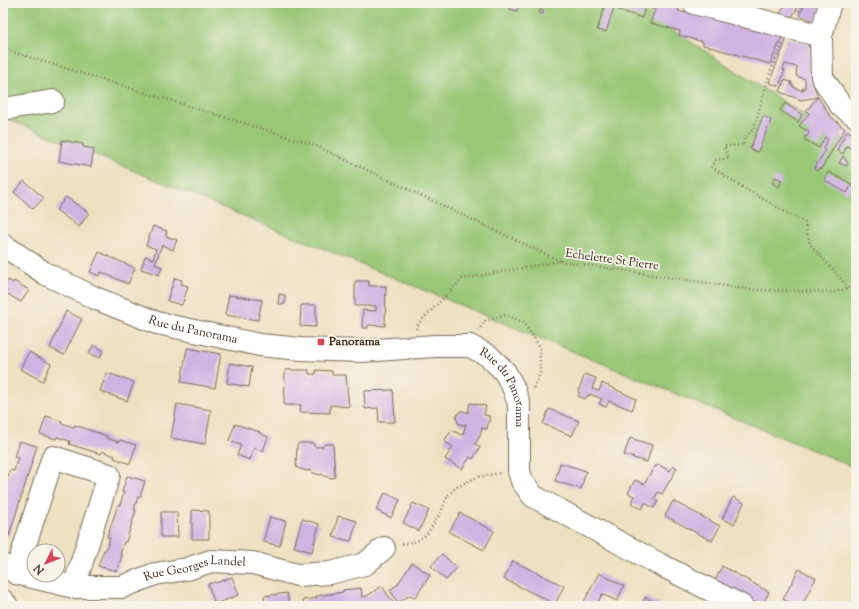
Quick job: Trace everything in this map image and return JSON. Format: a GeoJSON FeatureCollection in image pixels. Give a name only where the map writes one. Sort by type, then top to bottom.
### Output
{"type":"FeatureCollection","features":[{"type":"Feature","properties":{"kind":"street"},"geometry":{"type":"LineString","coordinates":[[694,3],[821,36]]}},
{"type":"Feature","properties":{"kind":"street"},"geometry":{"type":"LineString","coordinates":[[830,3],[821,36],[822,77],[841,106],[856,116]]}},
{"type":"Feature","properties":{"kind":"street"},"geometry":{"type":"LineString","coordinates":[[3,109],[53,100]]}},
{"type":"Feature","properties":{"kind":"street","name":"Rue du Panorama"},"geometry":{"type":"LineString","coordinates":[[3,245],[46,274],[95,298],[157,323],[260,345],[301,349],[361,351],[470,346],[489,356],[505,372],[513,387],[519,404],[519,468],[522,481],[533,496],[659,564],[742,606]]}},
{"type":"Feature","properties":{"kind":"street"},"geometry":{"type":"LineString","coordinates":[[10,569],[53,457],[109,475],[74,587]]}},
{"type":"Feature","properties":{"kind":"street","name":"Rue Georges Landel"},"geometry":{"type":"LineString","coordinates":[[10,569],[74,587],[122,586],[155,574],[187,569],[211,561],[253,563],[297,575],[330,573],[365,564],[384,548]]}},
{"type":"Feature","properties":{"kind":"street"},"geometry":{"type":"LineString","coordinates":[[3,601],[7,606]]}},
{"type":"Feature","properties":{"kind":"path"},"geometry":{"type":"LineString","coordinates":[[790,28],[767,81],[754,129],[744,138],[744,145],[724,146],[729,158],[716,160],[712,167],[737,184],[805,223],[810,244],[848,288],[856,292]]}},
{"type":"Feature","properties":{"kind":"path"},"geometry":{"type":"LineString","coordinates":[[3,49],[312,144],[560,261]]}},
{"type":"Feature","properties":{"kind":"path","name":"Echelette St Pierre"},"geometry":{"type":"LineString","coordinates":[[409,348],[419,323],[462,279],[560,261],[753,290],[835,292],[848,288]]}},
{"type":"Feature","properties":{"kind":"path"},"geometry":{"type":"LineString","coordinates":[[470,346],[485,321],[505,315],[523,322],[540,347],[540,374],[531,394],[519,404]]}},
{"type":"Feature","properties":{"kind":"path"},"geometry":{"type":"LineString","coordinates":[[384,548],[417,541],[427,534],[441,512],[448,494],[457,487],[477,477],[503,473],[519,468]]}},
{"type":"Feature","properties":{"kind":"green space"},"geometry":{"type":"Polygon","coordinates":[[[3,3],[630,3],[856,148],[856,468],[3,117],[3,3]]]}},
{"type":"Feature","properties":{"kind":"building"},"geometry":{"type":"Polygon","coordinates":[[[492,3],[501,3],[500,6],[492,3]]]}},
{"type":"Feature","properties":{"kind":"building"},"geometry":{"type":"Polygon","coordinates":[[[512,3],[519,3],[517,11],[510,9],[512,3]]]}},
{"type":"Feature","properties":{"kind":"building"},"geometry":{"type":"Polygon","coordinates":[[[603,3],[668,3],[680,6],[678,11],[685,13],[686,8],[783,35],[770,64],[703,45],[703,42],[679,35],[680,31],[650,23],[655,10],[645,7],[642,18],[616,9],[617,5],[615,4],[606,32],[597,30],[604,9],[602,7],[603,3]]]}},
{"type":"Feature","properties":{"kind":"building"},"geometry":{"type":"Polygon","coordinates":[[[786,3],[801,3],[791,18],[779,15],[786,3]]]}},
{"type":"Feature","properties":{"kind":"building"},"geometry":{"type":"Polygon","coordinates":[[[806,3],[821,3],[816,22],[799,15],[806,3]]]}},
{"type":"Feature","properties":{"kind":"building"},"geometry":{"type":"Polygon","coordinates":[[[540,10],[544,11],[543,14],[539,13],[540,10]]]}},
{"type":"Feature","properties":{"kind":"building"},"geometry":{"type":"Polygon","coordinates":[[[787,38],[807,43],[810,49],[812,81],[818,97],[801,100],[780,92],[784,80],[792,82],[791,85],[793,85],[793,87],[803,91],[802,88],[805,89],[805,79],[796,76],[797,67],[785,64],[783,70],[785,70],[779,86],[769,83],[787,38]]]}},
{"type":"Feature","properties":{"kind":"building"},"geometry":{"type":"Polygon","coordinates":[[[818,97],[830,116],[845,129],[821,169],[819,168],[817,171],[814,169],[825,151],[823,149],[828,139],[825,137],[819,148],[804,139],[805,136],[807,137],[809,132],[799,126],[809,113],[806,111],[818,97]]]}},
{"type":"Feature","properties":{"kind":"building"},"geometry":{"type":"Polygon","coordinates":[[[785,103],[802,115],[798,122],[780,110],[785,103]]]}},
{"type":"Feature","properties":{"kind":"building"},"geometry":{"type":"Polygon","coordinates":[[[763,116],[771,120],[758,152],[750,149],[763,116]]]}},
{"type":"Feature","properties":{"kind":"building"},"geometry":{"type":"Polygon","coordinates":[[[847,131],[856,135],[856,151],[847,146],[843,154],[837,150],[847,131]]]}},
{"type":"Feature","properties":{"kind":"building"},"geometry":{"type":"Polygon","coordinates":[[[62,140],[83,144],[83,147],[94,149],[91,167],[59,161],[62,140]]]}},
{"type":"Feature","properties":{"kind":"building"},"geometry":{"type":"Polygon","coordinates":[[[843,156],[848,163],[846,166],[839,163],[843,156]]]}},
{"type":"Feature","properties":{"kind":"building"},"geometry":{"type":"Polygon","coordinates":[[[828,172],[852,184],[847,193],[824,180],[828,172]]]}},
{"type":"Feature","properties":{"kind":"building"},"geometry":{"type":"Polygon","coordinates":[[[775,177],[782,180],[779,187],[772,183],[775,177]]]}},
{"type":"Feature","properties":{"kind":"building"},"geometry":{"type":"Polygon","coordinates":[[[24,181],[44,198],[33,209],[14,192],[24,181]]]}},
{"type":"Feature","properties":{"kind":"building"},"geometry":{"type":"Polygon","coordinates":[[[66,197],[89,213],[79,227],[56,210],[66,197]]]}},
{"type":"Feature","properties":{"kind":"building"},"geometry":{"type":"Polygon","coordinates":[[[153,226],[167,231],[166,236],[177,240],[173,250],[162,245],[155,264],[162,267],[159,275],[141,269],[145,256],[153,259],[156,249],[146,245],[153,226]]]}},
{"type":"Feature","properties":{"kind":"building"},"geometry":{"type":"Polygon","coordinates":[[[99,252],[135,268],[128,284],[101,272],[99,276],[90,272],[99,252]]]}},
{"type":"Feature","properties":{"kind":"building"},"geometry":{"type":"Polygon","coordinates":[[[175,278],[182,280],[181,284],[188,286],[182,305],[167,301],[175,278]]]}},
{"type":"Feature","properties":{"kind":"building"},"geometry":{"type":"Polygon","coordinates":[[[8,280],[13,283],[14,281],[29,290],[21,302],[6,293],[7,290],[3,288],[8,280]]]}},
{"type":"Feature","properties":{"kind":"building"},"geometry":{"type":"Polygon","coordinates":[[[355,281],[369,281],[369,286],[386,286],[385,326],[368,325],[368,328],[362,328],[363,310],[376,311],[376,306],[355,306],[355,281]]]}},
{"type":"Feature","properties":{"kind":"building"},"geometry":{"type":"Polygon","coordinates":[[[279,294],[285,295],[285,304],[278,304],[279,294]]]}},
{"type":"Feature","properties":{"kind":"building"},"geometry":{"type":"Polygon","coordinates":[[[229,295],[262,300],[258,320],[225,315],[229,295]]]}},
{"type":"Feature","properties":{"kind":"building"},"geometry":{"type":"Polygon","coordinates":[[[301,305],[316,305],[316,327],[300,326],[301,305]]]}},
{"type":"Feature","properties":{"kind":"building"},"geometry":{"type":"Polygon","coordinates":[[[66,311],[82,319],[64,355],[50,348],[66,311]]]}},
{"type":"Feature","properties":{"kind":"building"},"geometry":{"type":"Polygon","coordinates":[[[93,345],[103,350],[100,358],[89,354],[93,345]]]}},
{"type":"Feature","properties":{"kind":"building"},"geometry":{"type":"Polygon","coordinates":[[[187,348],[221,354],[215,388],[181,382],[187,348]]]}},
{"type":"Feature","properties":{"kind":"building"},"geometry":{"type":"Polygon","coordinates":[[[29,352],[51,364],[43,381],[20,369],[29,352]]]}},
{"type":"Feature","properties":{"kind":"building"},"geometry":{"type":"Polygon","coordinates":[[[230,363],[252,367],[249,387],[227,383],[230,363]]]}},
{"type":"Feature","properties":{"kind":"building"},"geometry":{"type":"Polygon","coordinates":[[[285,370],[309,370],[309,374],[316,374],[316,370],[332,371],[332,375],[346,375],[349,407],[330,405],[330,413],[300,412],[301,405],[284,405],[285,370]]]}},
{"type":"Feature","properties":{"kind":"building"},"geometry":{"type":"Polygon","coordinates":[[[107,373],[134,382],[127,401],[100,391],[107,373]]]}},
{"type":"Feature","properties":{"kind":"building"},"geometry":{"type":"Polygon","coordinates":[[[585,374],[596,378],[592,389],[599,391],[602,383],[636,399],[632,410],[609,401],[606,407],[599,404],[602,399],[590,394],[585,399],[578,396],[580,393],[578,392],[585,374]]]}},
{"type":"Feature","properties":{"kind":"building"},"geometry":{"type":"Polygon","coordinates":[[[393,390],[395,422],[379,422],[378,408],[365,409],[364,391],[393,390]]]}},
{"type":"Feature","properties":{"kind":"building"},"geometry":{"type":"Polygon","coordinates":[[[470,403],[486,406],[484,415],[490,416],[487,429],[482,428],[480,436],[475,444],[480,447],[473,459],[470,457],[462,469],[445,459],[453,447],[444,441],[452,430],[461,435],[463,434],[466,424],[462,425],[458,423],[456,417],[460,411],[468,413],[470,403]]]}},
{"type":"Feature","properties":{"kind":"building"},"geometry":{"type":"Polygon","coordinates":[[[177,404],[211,410],[205,444],[171,438],[177,404]]]}},
{"type":"Feature","properties":{"kind":"building"},"geometry":{"type":"Polygon","coordinates":[[[549,409],[579,421],[572,436],[543,424],[549,409]]]}},
{"type":"Feature","properties":{"kind":"building"},"geometry":{"type":"Polygon","coordinates":[[[46,416],[62,421],[61,423],[74,427],[75,425],[107,436],[106,438],[119,442],[120,440],[136,445],[130,464],[114,458],[115,456],[102,451],[101,454],[69,444],[70,441],[57,437],[56,439],[40,434],[46,416]]]}},
{"type":"Feature","properties":{"kind":"building"},"geometry":{"type":"Polygon","coordinates":[[[235,424],[260,432],[259,433],[268,437],[263,451],[254,448],[250,460],[237,455],[241,445],[229,441],[235,424]]]}},
{"type":"Feature","properties":{"kind":"building"},"geometry":{"type":"Polygon","coordinates":[[[630,438],[652,445],[647,462],[624,455],[630,438]]]}},
{"type":"Feature","properties":{"kind":"building"},"geometry":{"type":"Polygon","coordinates":[[[19,441],[37,446],[9,536],[3,535],[3,491],[10,470],[14,471],[18,458],[14,457],[19,441]]]}},
{"type":"Feature","properties":{"kind":"building"},"geometry":{"type":"Polygon","coordinates":[[[299,443],[313,443],[315,447],[322,447],[325,444],[333,444],[335,477],[331,478],[322,474],[320,475],[311,472],[310,470],[307,471],[297,468],[297,445],[299,443]]]}},
{"type":"Feature","properties":{"kind":"building"},"geometry":{"type":"Polygon","coordinates":[[[560,463],[586,471],[581,489],[555,481],[560,463]]]}},
{"type":"Feature","properties":{"kind":"building"},"geometry":{"type":"Polygon","coordinates":[[[659,465],[670,471],[673,466],[677,468],[662,494],[658,492],[654,499],[658,501],[654,508],[645,503],[642,509],[631,503],[634,496],[628,493],[635,480],[644,484],[654,467],[659,465]]]}},
{"type":"Feature","properties":{"kind":"building"},"geometry":{"type":"Polygon","coordinates":[[[127,476],[145,481],[134,509],[136,510],[126,542],[124,542],[122,548],[120,555],[122,555],[117,571],[98,566],[110,538],[107,537],[118,505],[120,505],[127,476]]]}},
{"type":"Feature","properties":{"kind":"building"},"geometry":{"type":"Polygon","coordinates":[[[385,493],[400,500],[391,518],[376,510],[385,493]]]}},
{"type":"Feature","properties":{"kind":"building"},"geometry":{"type":"Polygon","coordinates":[[[733,497],[744,503],[734,524],[722,519],[733,497]]]}},
{"type":"Feature","properties":{"kind":"building"},"geometry":{"type":"Polygon","coordinates":[[[673,501],[720,526],[712,541],[665,516],[673,501]]]}},
{"type":"Feature","properties":{"kind":"building"},"geometry":{"type":"Polygon","coordinates":[[[413,503],[429,510],[419,531],[403,523],[413,503]]]}},
{"type":"Feature","properties":{"kind":"building"},"geometry":{"type":"Polygon","coordinates":[[[192,510],[209,511],[209,539],[192,539],[192,510]]]}},
{"type":"Feature","properties":{"kind":"building"},"geometry":{"type":"Polygon","coordinates":[[[161,512],[177,512],[178,537],[161,537],[161,512]]]}},
{"type":"Feature","properties":{"kind":"building"},"geometry":{"type":"Polygon","coordinates":[[[460,513],[494,531],[484,550],[449,532],[460,513]]]}},
{"type":"Feature","properties":{"kind":"building"},"geometry":{"type":"Polygon","coordinates":[[[338,516],[357,521],[351,541],[333,537],[338,516]]]}},
{"type":"Feature","properties":{"kind":"building"},"geometry":{"type":"Polygon","coordinates":[[[270,517],[286,521],[280,546],[263,542],[270,517]]]}},
{"type":"Feature","properties":{"kind":"building"},"geometry":{"type":"Polygon","coordinates":[[[302,519],[319,524],[312,552],[294,547],[302,519]]]}},
{"type":"Feature","properties":{"kind":"building"},"geometry":{"type":"Polygon","coordinates":[[[442,554],[457,568],[446,580],[431,566],[442,554]]]}},
{"type":"Feature","properties":{"kind":"building"},"geometry":{"type":"Polygon","coordinates":[[[513,561],[564,586],[555,604],[504,579],[513,561]]]}},
{"type":"Feature","properties":{"kind":"building"},"geometry":{"type":"Polygon","coordinates":[[[412,563],[430,575],[415,598],[410,595],[398,603],[390,590],[397,585],[412,563]]]}},
{"type":"Feature","properties":{"kind":"building"},"geometry":{"type":"Polygon","coordinates":[[[722,566],[769,592],[762,606],[715,581],[722,566]]]}},
{"type":"Feature","properties":{"kind":"building"},"geometry":{"type":"Polygon","coordinates":[[[799,569],[816,578],[803,603],[808,606],[796,606],[783,599],[799,569]]]}},
{"type":"Feature","properties":{"kind":"building"},"geometry":{"type":"Polygon","coordinates":[[[599,573],[624,586],[617,601],[602,594],[596,606],[582,606],[599,573]]]}},
{"type":"Feature","properties":{"kind":"building"},"geometry":{"type":"Polygon","coordinates":[[[232,577],[239,595],[215,604],[208,584],[216,583],[232,577]]]}},
{"type":"Feature","properties":{"kind":"building"},"geometry":{"type":"Polygon","coordinates":[[[382,586],[394,604],[391,606],[304,606],[303,600],[317,598],[316,596],[361,588],[362,597],[367,596],[382,586]]]}},
{"type":"Feature","properties":{"kind":"building"},"geometry":{"type":"Polygon","coordinates":[[[287,593],[289,606],[265,606],[264,596],[287,593]]]}},
{"type":"Feature","properties":{"kind":"building"},"geometry":{"type":"Polygon","coordinates":[[[645,597],[663,606],[641,606],[645,597]]]}},
{"type":"Feature","properties":{"kind":"building"},"geometry":{"type":"Polygon","coordinates":[[[820,600],[830,606],[817,606],[820,600]]]}},
{"type":"Feature","properties":{"kind":"place","name":"Panorama"},"geometry":{"type":"Point","coordinates":[321,342]}}]}
